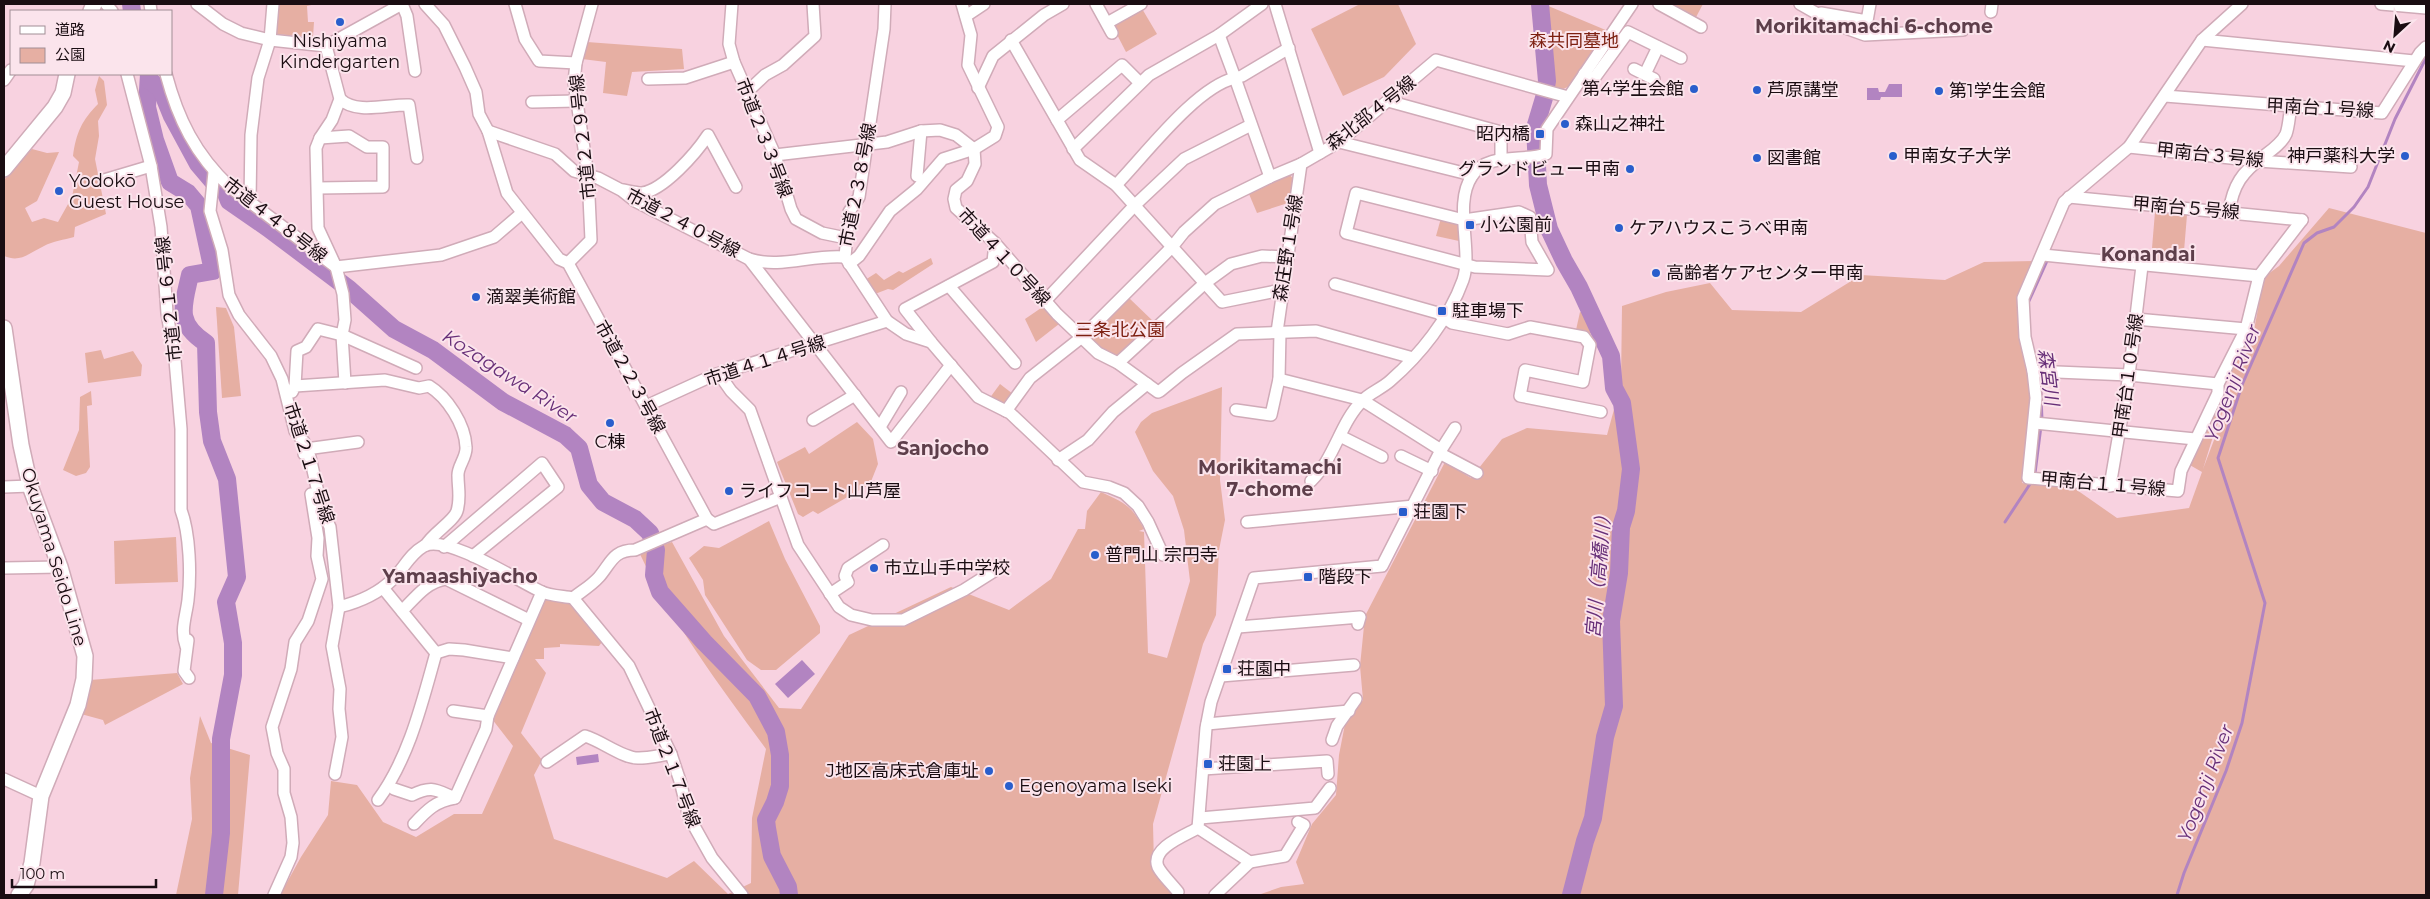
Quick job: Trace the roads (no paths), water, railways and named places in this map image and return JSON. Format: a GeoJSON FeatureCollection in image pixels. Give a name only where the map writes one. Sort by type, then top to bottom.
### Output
{"type":"FeatureCollection","features":[{"type":"Feature","properties":{"kind":"main road"},"geometry":{"type":"LineString","coordinates":[[4,168],[55,107],[63,93],[67,75]]}},
{"type":"Feature","properties":{"kind":"main road","name":"Okuyama Seido Line"},"geometry":{"type":"LineString","coordinates":[[4,328],[21,445],[30,486],[60,566],[85,656],[84,678],[78,706],[41,796],[32,863],[26,884],[19,895]]}},
{"type":"Feature","properties":{"kind":"street"},"geometry":{"type":"LineString","coordinates":[[197,4],[223,24],[241,33],[270,40],[326,46],[402,4],[407,16],[415,71]]}},
{"type":"Feature","properties":{"kind":"street"},"geometry":{"type":"LineString","coordinates":[[250,201],[252,134],[258,78],[270,40],[272,4]]}},
{"type":"Feature","properties":{"kind":"street","name":"市道２２３号線"},"geometry":{"type":"LineString","coordinates":[[425,4],[444,25],[476,92],[480,114],[488,131],[507,193],[560,259],[568,264],[707,519]]}},
{"type":"Feature","properties":{"kind":"street"},"geometry":{"type":"LineString","coordinates":[[515,4],[525,38],[539,61],[576,63]]}},
{"type":"Feature","properties":{"kind":"street","name":"市道２２９号線"},"geometry":{"type":"LineString","coordinates":[[568,264],[591,240],[588,175],[576,101],[576,63],[592,4]]}},
{"type":"Feature","properties":{"kind":"street","name":"市道２３３号線"},"geometry":{"type":"LineString","coordinates":[[732,4],[729,44],[734,62],[775,155],[796,219],[822,233],[846,238]]}},
{"type":"Feature","properties":{"kind":"street"},"geometry":{"type":"LineString","coordinates":[[748,91],[765,75],[783,65],[815,36],[813,4]]}},
{"type":"Feature","properties":{"kind":"street","name":"市道２３８号線"},"geometry":{"type":"LineString","coordinates":[[885,4],[884,30],[859,197],[849,212],[846,238],[847,261],[887,321],[906,334],[931,342]]}},
{"type":"Feature","properties":{"kind":"street"},"geometry":{"type":"LineString","coordinates":[[749,259],[762,263],[782,264],[830,256],[847,261],[859,256],[890,211],[917,189],[943,159],[974,149],[996,136],[998,127],[968,65],[972,35],[962,4]]}},
{"type":"Feature","properties":{"kind":"street"},"geometry":{"type":"LineString","coordinates":[[966,16],[984,4]]}},
{"type":"Feature","properties":{"kind":"street"},"geometry":{"type":"LineString","coordinates":[[978,88],[993,56],[1010,40],[1044,15],[1063,4]]}},
{"type":"Feature","properties":{"kind":"street"},"geometry":{"type":"LineString","coordinates":[[1096,4],[1110,28],[1141,4]]}},
{"type":"Feature","properties":{"kind":"street"},"geometry":{"type":"LineString","coordinates":[[1073,149],[1149,75],[1219,35],[1262,4]]}},
{"type":"Feature","properties":{"kind":"street","name":"森北部４号線"},"geometry":{"type":"LineString","coordinates":[[1275,4],[1320,153],[1339,142],[1436,60],[1565,96]]}},
{"type":"Feature","properties":{"kind":"street"},"geometry":{"type":"LineString","coordinates":[[1311,481],[1323,469],[1362,400],[1388,382],[1413,358],[1444,317],[1464,278],[1464,193],[1472,175],[1486,164],[1501,159],[1527,159],[1546,154],[1547,129],[1565,96],[1584,74],[1632,4]]}},
{"type":"Feature","properties":{"kind":"street"},"geometry":{"type":"LineString","coordinates":[[1659,4],[1701,27]]}},
{"type":"Feature","properties":{"kind":"street"},"geometry":{"type":"LineString","coordinates":[[1804,7],[1866,21],[1870,4]]}},
{"type":"Feature","properties":{"kind":"street"},"geometry":{"type":"LineString","coordinates":[[2043,255],[2259,276],[2246,329],[2218,384],[2218,393],[2196,439],[2035,423],[2036,398],[2033,371],[2025,337],[2023,298],[2043,255],[2064,202],[2129,147],[2202,40],[2242,4]]}},
{"type":"Feature","properties":{"kind":"street"},"geometry":{"type":"LineString","coordinates":[[2381,4],[2426,8]]}},
{"type":"Feature","properties":{"kind":"street"},"geometry":{"type":"LineString","coordinates":[[1804,7],[1837,26],[1865,35],[1963,30]]}},
{"type":"Feature","properties":{"kind":"street"},"geometry":{"type":"LineString","coordinates":[[1584,74],[1593,80],[1628,32],[1681,58]]}},
{"type":"Feature","properties":{"kind":"street"},"geometry":{"type":"LineString","coordinates":[[1219,35],[1270,177]]}},
{"type":"Feature","properties":{"kind":"street"},"geometry":{"type":"LineString","coordinates":[[1010,40],[1080,160],[1116,185],[1222,302],[1281,290]]}},
{"type":"Feature","properties":{"kind":"street"},"geometry":{"type":"LineString","coordinates":[[2202,40],[2414,61],[2426,47]]}},
{"type":"Feature","properties":{"kind":"street"},"geometry":{"type":"LineString","coordinates":[[326,46],[340,99],[345,104],[378,108],[393,104],[409,105],[417,158]]}},
{"type":"Feature","properties":{"kind":"street"},"geometry":{"type":"LineString","coordinates":[[1634,69],[1649,77],[1658,47]]}},
{"type":"Feature","properties":{"kind":"street"},"geometry":{"type":"LineString","coordinates":[[1116,185],[1195,100],[1225,80],[1242,76],[1288,48]]}},
{"type":"Feature","properties":{"kind":"street","name":"甲南台１号線"},"geometry":{"type":"LineString","coordinates":[[2165,96],[2382,113],[2414,61]]}},
{"type":"Feature","properties":{"kind":"street"},"geometry":{"type":"LineString","coordinates":[[648,78],[685,78],[734,62]]}},
{"type":"Feature","properties":{"kind":"street"},"geometry":{"type":"LineString","coordinates":[[1057,120],[1122,64],[1140,83]]}},
{"type":"Feature","properties":{"kind":"street","name":"市道２１６号線"},"geometry":{"type":"LineString","coordinates":[[127,75],[151,166],[161,227],[167,313],[175,360],[181,429],[181,510],[186,523],[188,560],[188,600],[183,628],[186,646],[184,671],[189,678]]}},
{"type":"Feature","properties":{"kind":"street","name":"市道４４８号線"},"geometry":{"type":"LineString","coordinates":[[166,75],[180,116],[192,143],[214,174],[336,270]]}},
{"type":"Feature","properties":{"kind":"street"},"geometry":{"type":"LineString","coordinates":[[340,99],[332,120],[316,148],[318,228],[336,270],[343,294],[345,320],[342,335],[345,383]]}},
{"type":"Feature","properties":{"kind":"street"},"geometry":{"type":"LineString","coordinates":[[532,102],[576,101]]}},
{"type":"Feature","properties":{"kind":"street"},"geometry":{"type":"LineString","coordinates":[[1388,101],[1501,132],[1501,159]]}},
{"type":"Feature","properties":{"kind":"street"},"geometry":{"type":"LineString","coordinates":[[2229,212],[2236,183],[2258,161],[2276,147],[2286,134],[2290,107]]}},
{"type":"Feature","properties":{"kind":"street"},"geometry":{"type":"LineString","coordinates":[[1046,300],[1135,205],[1184,159],[1251,125]]}},
{"type":"Feature","properties":{"kind":"street"},"geometry":{"type":"LineString","coordinates":[[775,155],[887,142],[921,131],[940,130],[956,134],[974,149]]}},
{"type":"Feature","properties":{"kind":"street","name":"市道２４０号線"},"geometry":{"type":"LineString","coordinates":[[488,131],[555,154],[574,171],[588,175],[621,190],[635,201],[749,259],[891,442],[951,365]]}},
{"type":"Feature","properties":{"kind":"street"},"geometry":{"type":"LineString","coordinates":[[917,176],[921,131]]}},
{"type":"Feature","properties":{"kind":"street"},"geometry":{"type":"LineString","coordinates":[[318,188],[383,187],[383,147],[367,147],[349,136],[320,138]]}},
{"type":"Feature","properties":{"kind":"street"},"geometry":{"type":"LineString","coordinates":[[621,190],[641,193],[652,190],[679,170],[700,148],[708,136],[736,187]]}},
{"type":"Feature","properties":{"kind":"street"},"geometry":{"type":"LineString","coordinates":[[1339,142],[1472,175]]}},
{"type":"Feature","properties":{"kind":"street","name":"甲南台３号線"},"geometry":{"type":"LineString","coordinates":[[2129,147],[2258,161],[2351,167]]}},
{"type":"Feature","properties":{"kind":"street","name":"市道４１０号線"},"geometry":{"type":"LineString","coordinates":[[974,149],[975,164],[967,181],[956,190],[954,199],[956,208],[995,243],[1046,300],[1098,353],[1118,363],[1146,384]]}},
{"type":"Feature","properties":{"kind":"street"},"geometry":{"type":"LineString","coordinates":[[1006,411],[1030,378],[1082,337],[1172,247],[1184,232],[1215,204],[1301,164],[1320,153]]}},
{"type":"Feature","properties":{"kind":"street","name":"森庄野１号線"},"geometry":{"type":"LineString","coordinates":[[1236,410],[1276,418],[1281,290],[1301,164]]}},
{"type":"Feature","properties":{"kind":"street"},"geometry":{"type":"LineString","coordinates":[[104,180],[151,166]]}},
{"type":"Feature","properties":{"kind":"street","name":"市道２１７号線"},"geometry":{"type":"LineString","coordinates":[[214,174],[210,211],[222,250],[229,295],[239,316],[271,356],[282,379],[295,431],[306,449],[322,510],[330,527],[339,606],[332,646],[340,689],[339,708],[342,737],[335,774]]}},
{"type":"Feature","properties":{"kind":"street"},"geometry":{"type":"LineString","coordinates":[[1356,193],[1464,220],[1520,212],[1530,218],[1532,242],[1548,270],[1474,267],[1464,264],[1346,233],[1356,193]]}},
{"type":"Feature","properties":{"kind":"street","name":"甲南台５号線"},"geometry":{"type":"LineString","coordinates":[[2070,197],[2302,220],[2259,276]]}},
{"type":"Feature","properties":{"kind":"street"},"geometry":{"type":"LineString","coordinates":[[336,270],[441,255],[494,237],[522,213]]}},
{"type":"Feature","properties":{"kind":"street"},"geometry":{"type":"LineString","coordinates":[[995,243],[993,262],[905,309],[978,396],[1006,411],[1083,482],[1109,487],[1124,493],[1138,506],[1161,550]]}},
{"type":"Feature","properties":{"kind":"street"},"geometry":{"type":"LineString","coordinates":[[1118,363],[1206,283],[1231,264],[1262,256],[1287,257]]}},
{"type":"Feature","properties":{"kind":"street","name":"甲南台１０号線"},"geometry":{"type":"LineString","coordinates":[[2110,486],[2129,376],[2142,266]]}},
{"type":"Feature","properties":{"kind":"street"},"geometry":{"type":"LineString","coordinates":[[1335,284],[1438,313],[1452,322],[1508,334],[1530,327],[1584,337],[1590,345],[1583,382],[1525,370],[1520,396],[1601,412]]}},
{"type":"Feature","properties":{"kind":"street"},"geometry":{"type":"LineString","coordinates":[[948,286],[1015,363]]}},
{"type":"Feature","properties":{"kind":"street"},"geometry":{"type":"LineString","coordinates":[[2136,319],[2246,329]]}},
{"type":"Feature","properties":{"kind":"street","name":"市道４１４号線"},"geometry":{"type":"LineString","coordinates":[[646,406],[719,374],[887,321]]}},
{"type":"Feature","properties":{"kind":"street"},"geometry":{"type":"LineString","coordinates":[[292,414],[292,392],[295,386],[297,351],[306,347],[318,329],[342,335],[386,355],[416,368],[342,335]]}},
{"type":"Feature","properties":{"kind":"street"},"geometry":{"type":"LineString","coordinates":[[1058,460],[1088,440],[1113,412],[1146,384],[1158,392],[1160,391],[1237,334],[1316,331],[1413,358]]}},
{"type":"Feature","properties":{"kind":"street"},"geometry":{"type":"LineString","coordinates":[[2033,371],[2129,376],[2218,384]]}},
{"type":"Feature","properties":{"kind":"street"},"geometry":{"type":"LineString","coordinates":[[719,374],[731,391],[750,410],[798,545],[839,607],[851,615],[872,620],[902,620],[964,590],[1002,566]]}},
{"type":"Feature","properties":{"kind":"street"},"geometry":{"type":"LineString","coordinates":[[1279,379],[1362,400],[1441,452],[1477,473]]}},
{"type":"Feature","properties":{"kind":"street"},"geometry":{"type":"LineString","coordinates":[[295,386],[385,380],[419,388],[429,386],[439,392],[458,419],[466,447],[457,474],[460,489],[457,512],[432,535],[426,545],[411,555],[392,580],[383,588],[361,601],[339,606]]}},
{"type":"Feature","properties":{"kind":"street"},"geometry":{"type":"LineString","coordinates":[[880,427],[901,392]]}},
{"type":"Feature","properties":{"kind":"street"},"geometry":{"type":"LineString","coordinates":[[813,420],[855,395]]}},
{"type":"Feature","properties":{"kind":"street","name":"甲南台１１号線"},"geometry":{"type":"LineString","coordinates":[[2035,423],[2028,478],[2178,491],[2181,471],[2196,439]]}},
{"type":"Feature","properties":{"kind":"street"},"geometry":{"type":"LineString","coordinates":[[1199,823],[1207,724],[1211,702],[1254,578],[1382,566],[1455,428]]}},
{"type":"Feature","properties":{"kind":"street"},"geometry":{"type":"LineString","coordinates":[[1340,436],[1382,457]]}},
{"type":"Feature","properties":{"kind":"street"},"geometry":{"type":"LineString","coordinates":[[274,895],[291,857],[292,843],[291,817],[284,793],[284,769],[277,753],[272,727],[291,668],[295,642],[308,621],[322,579],[317,556],[318,538],[313,505],[302,458],[306,449],[358,442]]}},
{"type":"Feature","properties":{"kind":"street"},"geometry":{"type":"LineString","coordinates":[[1401,456],[1432,471]]}},
{"type":"Feature","properties":{"kind":"street"},"geometry":{"type":"LineString","coordinates":[[444,547],[542,463],[558,487],[473,556]]}},
{"type":"Feature","properties":{"kind":"street"},"geometry":{"type":"LineString","coordinates":[[4,487],[30,486]]}},
{"type":"Feature","properties":{"kind":"street"},"geometry":{"type":"LineString","coordinates":[[426,545],[444,547],[473,556],[542,592],[574,598],[598,578],[610,561],[624,550],[635,550],[707,519],[714,524],[781,498]]}},
{"type":"Feature","properties":{"kind":"street"},"geometry":{"type":"LineString","coordinates":[[1247,522],[1414,506]]}},
{"type":"Feature","properties":{"kind":"street"},"geometry":{"type":"LineString","coordinates":[[830,594],[848,582],[845,576],[848,568],[883,545]]}},
{"type":"Feature","properties":{"kind":"street"},"geometry":{"type":"LineString","coordinates":[[4,568],[60,566]]}},
{"type":"Feature","properties":{"kind":"street"},"geometry":{"type":"LineString","coordinates":[[402,611],[426,586],[436,580],[446,579],[529,620]]}},
{"type":"Feature","properties":{"kind":"street"},"geometry":{"type":"LineString","coordinates":[[383,588],[436,653]]}},
{"type":"Feature","properties":{"kind":"street"},"geometry":{"type":"LineString","coordinates":[[454,800],[486,729],[488,716],[542,592]]}},
{"type":"Feature","properties":{"kind":"street","name":"市道２１７号線"},"geometry":{"type":"LineString","coordinates":[[574,598],[629,666],[671,754],[689,817],[712,858],[742,895]]}},
{"type":"Feature","properties":{"kind":"street"},"geometry":{"type":"LineString","coordinates":[[1238,627],[1360,617],[1358,624]]}},
{"type":"Feature","properties":{"kind":"street"},"geometry":{"type":"LineString","coordinates":[[436,653],[449,649],[513,658]]}},
{"type":"Feature","properties":{"kind":"street"},"geometry":{"type":"LineString","coordinates":[[378,800],[399,764],[421,706],[436,653]]}},
{"type":"Feature","properties":{"kind":"street"},"geometry":{"type":"LineString","coordinates":[[1220,676],[1355,666]]}},
{"type":"Feature","properties":{"kind":"street"},"geometry":{"type":"LineString","coordinates":[[1332,740],[1337,726],[1356,699]]}},
{"type":"Feature","properties":{"kind":"street"},"geometry":{"type":"LineString","coordinates":[[1207,724],[1349,710]]}},
{"type":"Feature","properties":{"kind":"street"},"geometry":{"type":"LineString","coordinates":[[452,711],[488,716]]}},
{"type":"Feature","properties":{"kind":"street"},"geometry":{"type":"LineString","coordinates":[[547,762],[585,736],[602,741],[622,754],[638,759],[671,754]]}},
{"type":"Feature","properties":{"kind":"street"},"geometry":{"type":"LineString","coordinates":[[1203,770],[1327,761],[1328,774]]}},
{"type":"Feature","properties":{"kind":"street"},"geometry":{"type":"LineString","coordinates":[[4,779],[41,796]]}},
{"type":"Feature","properties":{"kind":"street"},"geometry":{"type":"LineString","coordinates":[[394,789],[412,795],[424,789],[432,788],[454,800]]}},
{"type":"Feature","properties":{"kind":"street"},"geometry":{"type":"LineString","coordinates":[[1178,892],[1158,866],[1156,858],[1161,850],[1199,823],[1315,808],[1330,788]]}},
{"type":"Feature","properties":{"kind":"street"},"geometry":{"type":"LineString","coordinates":[[414,824],[432,806],[442,800],[454,800]]}},
{"type":"Feature","properties":{"kind":"street"},"geometry":{"type":"LineString","coordinates":[[1215,895],[1250,862],[1285,856],[1304,825],[1298,822]]}},
{"type":"Feature","properties":{"kind":"street"},"geometry":{"type":"LineString","coordinates":[[1199,823],[1250,862]]}},
{"type":"Feature","properties":{"kind":"waterway"},"geometry":{"type":"LineString","coordinates":[[131,4],[132,10]]}},
{"type":"Feature","properties":{"kind":"waterway","name":"宮川（高橋川）"},"geometry":{"type":"LineString","coordinates":[[1540,4],[1547,81],[1535,128],[1538,185],[1549,229],[1579,287],[1611,356],[1614,388],[1622,403],[1631,469],[1626,511],[1621,527],[1619,573],[1611,621],[1614,706],[1605,737],[1593,818],[1571,895]]}},
{"type":"Feature","properties":{"kind":"waterway","name":"Yogenji River"},"geometry":{"type":"LineString","coordinates":[[2177,895],[2184,873],[2226,771],[2242,723],[2265,603],[2218,458],[2242,385],[2304,243],[2317,233],[2334,227],[2354,207],[2368,187],[2395,119],[2426,58]]}},
{"type":"Feature","properties":{"kind":"waterway"},"geometry":{"type":"LineString","coordinates":[[149,75],[147,107],[155,140],[170,182],[188,193],[199,206],[213,271],[190,275],[185,296],[184,313],[185,321],[189,328],[206,343],[208,412],[212,441],[227,479],[237,577],[226,602],[233,643],[233,675],[221,739],[221,833],[214,895]]}},
{"type":"Feature","properties":{"kind":"waterway","name":"Kozagawa River"},"geometry":{"type":"LineString","coordinates":[[149,80],[161,89],[172,116],[198,164],[215,184],[226,193],[229,201],[349,289],[394,329],[433,350],[503,402],[565,435],[579,448],[589,485],[603,502],[635,519],[650,533],[656,550],[654,575],[660,592],[704,642],[757,696],[776,732],[780,755],[780,786],[766,820],[772,856],[788,887],[789,895]]}},
{"type":"Feature","properties":{"kind":"waterway","name":"森宮川"},"geometry":{"type":"LineString","coordinates":[[2029,301],[2047,261]]}},
{"type":"Feature","properties":{"kind":"waterway","name":"森宮川"},"geometry":{"type":"LineString","coordinates":[[2040,374],[2042,420]]}},
{"type":"Feature","properties":{"kind":"waterway","name":"森宮川"},"geometry":{"type":"LineString","coordinates":[[2005,522],[2035,473],[2041,426]]}},
{"type":"Feature","properties":{"kind":"place","name":"Nishiyama Kindergarten"},"geometry":{"type":"Point","coordinates":[340,22]}},
{"type":"Feature","properties":{"kind":"place","name":"第4学生会館"},"geometry":{"type":"Point","coordinates":[1694,89]}},
{"type":"Feature","properties":{"kind":"place","name":"芦原講堂"},"geometry":{"type":"Point","coordinates":[1757,90]}},
{"type":"Feature","properties":{"kind":"place","name":"第1学生会館"},"geometry":{"type":"Point","coordinates":[1939,91]}},
{"type":"Feature","properties":{"kind":"place","name":"森山之神社"},"geometry":{"type":"Point","coordinates":[1565,124]}},
{"type":"Feature","properties":{"kind":"place","name":"昭内橋"},"geometry":{"type":"Point","coordinates":[1540,134]}},
{"type":"Feature","properties":{"kind":"place","name":"甲南女子大学"},"geometry":{"type":"Point","coordinates":[1893,156]}},
{"type":"Feature","properties":{"kind":"place","name":"神戸薬科大学"},"geometry":{"type":"Point","coordinates":[2405,156]}},
{"type":"Feature","properties":{"kind":"place","name":"図書館"},"geometry":{"type":"Point","coordinates":[1757,158]}},
{"type":"Feature","properties":{"kind":"place","name":"グランドビュー甲南"},"geometry":{"type":"Point","coordinates":[1630,169]}},
{"type":"Feature","properties":{"kind":"place","name":"Yodokō Guest House"},"geometry":{"type":"Point","coordinates":[59,191]}},
{"type":"Feature","properties":{"kind":"place","name":"小公園前"},"geometry":{"type":"Point","coordinates":[1470,225]}},
{"type":"Feature","properties":{"kind":"place","name":"ケアハウスこうべ甲南"},"geometry":{"type":"Point","coordinates":[1619,228]}},
{"type":"Feature","properties":{"kind":"place","name":"高齢者ケアセンター甲南"},"geometry":{"type":"Point","coordinates":[1656,273]}},
{"type":"Feature","properties":{"kind":"place","name":"滴翠美術館"},"geometry":{"type":"Point","coordinates":[476,297]}},
{"type":"Feature","properties":{"kind":"place","name":"駐車場下"},"geometry":{"type":"Point","coordinates":[1442,311]}},
{"type":"Feature","properties":{"kind":"place","name":"C棟"},"geometry":{"type":"Point","coordinates":[610,423]}},
{"type":"Feature","properties":{"kind":"place","name":"ライフコート山芦屋"},"geometry":{"type":"Point","coordinates":[729,491]}},
{"type":"Feature","properties":{"kind":"place","name":"荘園下"},"geometry":{"type":"Point","coordinates":[1403,512]}},
{"type":"Feature","properties":{"kind":"place","name":"普門山 宗円寺"},"geometry":{"type":"Point","coordinates":[1095,555]}},
{"type":"Feature","properties":{"kind":"place","name":"市立山手中学校"},"geometry":{"type":"Point","coordinates":[874,568]}},
{"type":"Feature","properties":{"kind":"place","name":"階段下"},"geometry":{"type":"Point","coordinates":[1308,577]}},
{"type":"Feature","properties":{"kind":"place","name":"荘園中"},"geometry":{"type":"Point","coordinates":[1227,669]}},
{"type":"Feature","properties":{"kind":"place","name":"荘園上"},"geometry":{"type":"Point","coordinates":[1208,764]}},
{"type":"Feature","properties":{"kind":"place","name":"J地区高床式倉庫址"},"geometry":{"type":"Point","coordinates":[989,771]}},
{"type":"Feature","properties":{"kind":"place","name":"Egenoyama Iseki"},"geometry":{"type":"Point","coordinates":[1009,786]}},
{"type":"Feature","properties":{"kind":"district","name":"Morikitamachi 6-chome"},"geometry":{"type":"Point","coordinates":[1874,26]}},
{"type":"Feature","properties":{"kind":"district","name":"Konandai"},"geometry":{"type":"Point","coordinates":[2148,254]}},
{"type":"Feature","properties":{"kind":"district","name":"Sanjocho"},"geometry":{"type":"Point","coordinates":[943,448]}},
{"type":"Feature","properties":{"kind":"district","name":"Morikitamachi 7-chome"},"geometry":{"type":"Point","coordinates":[1270,478]}},
{"type":"Feature","properties":{"kind":"district","name":"Yamaashiyacho"},"geometry":{"type":"Point","coordinates":[460,576]}},
{"type":"Feature","properties":{"kind":"park label","name":"森共同墓地"},"geometry":{"type":"Point","coordinates":[1574,41]}},
{"type":"Feature","properties":{"kind":"park label","name":"三条北公園"},"geometry":{"type":"Point","coordinates":[1120,330]}}]}
